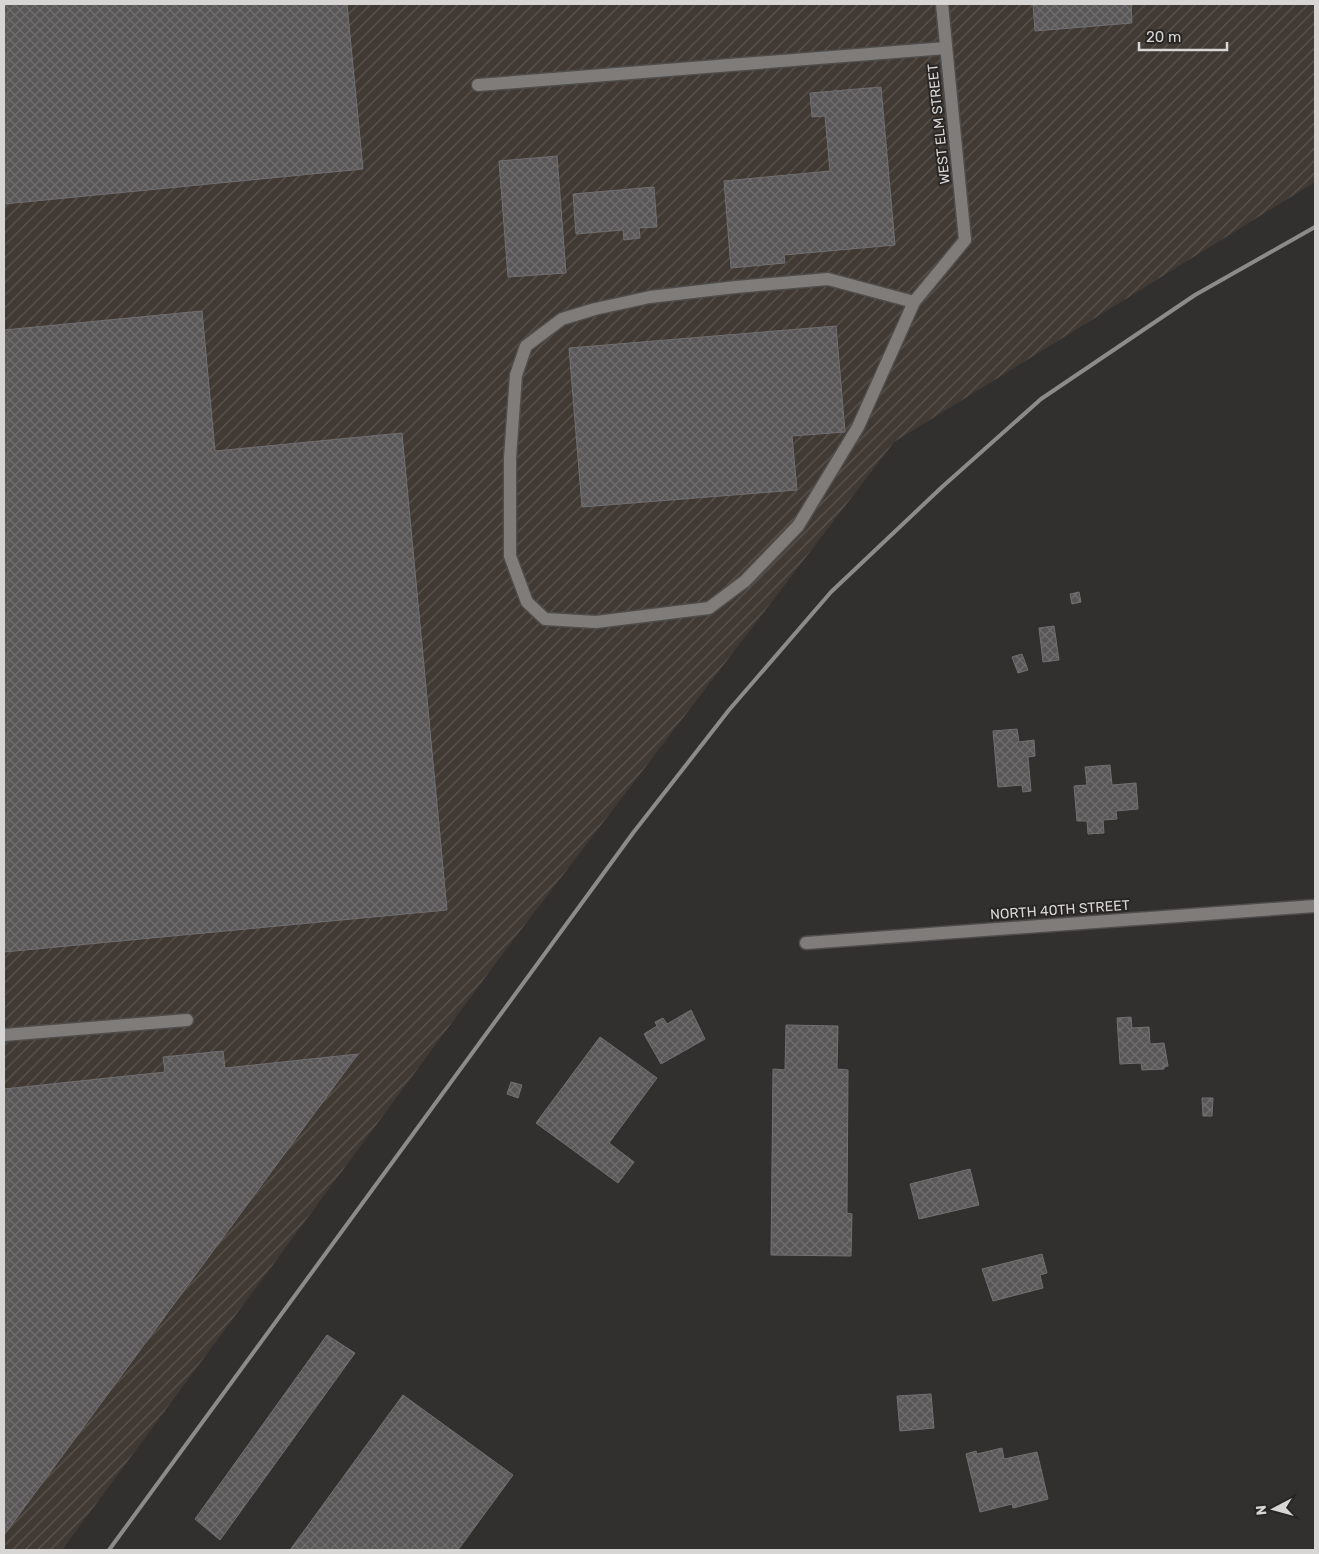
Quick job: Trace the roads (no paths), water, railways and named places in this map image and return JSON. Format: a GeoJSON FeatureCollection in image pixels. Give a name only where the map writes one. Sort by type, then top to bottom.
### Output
{"type":"FeatureCollection","features":[{"type":"Feature","properties":{"kind":"street","name":"WEST ELM STREET"},"geometry":{"type":"LineString","coordinates":[[914,302],[965,240],[942,4]]}},
{"type":"Feature","properties":{"kind":"street"},"geometry":{"type":"LineString","coordinates":[[478,85],[946,48]]}},
{"type":"Feature","properties":{"kind":"street"},"geometry":{"type":"LineString","coordinates":[[828,279],[914,302],[850,441],[798,526],[745,581],[709,608],[596,622],[545,619],[527,602],[510,556],[510,458],[516,375],[526,346],[562,318],[650,297],[828,279]]}},
{"type":"Feature","properties":{"kind":"street","name":"NORTH 40TH STREET"},"geometry":{"type":"LineString","coordinates":[[806,943],[1315,906]]}},
{"type":"Feature","properties":{"kind":"street"},"geometry":{"type":"LineString","coordinates":[[4,1035],[187,1020]]}},
{"type":"Feature","properties":{"kind":"railway"},"geometry":{"type":"LineString","coordinates":[[109,1550],[633,833],[729,710],[831,592],[942,487],[1041,399],[1195,295],[1315,227]]}}]}
